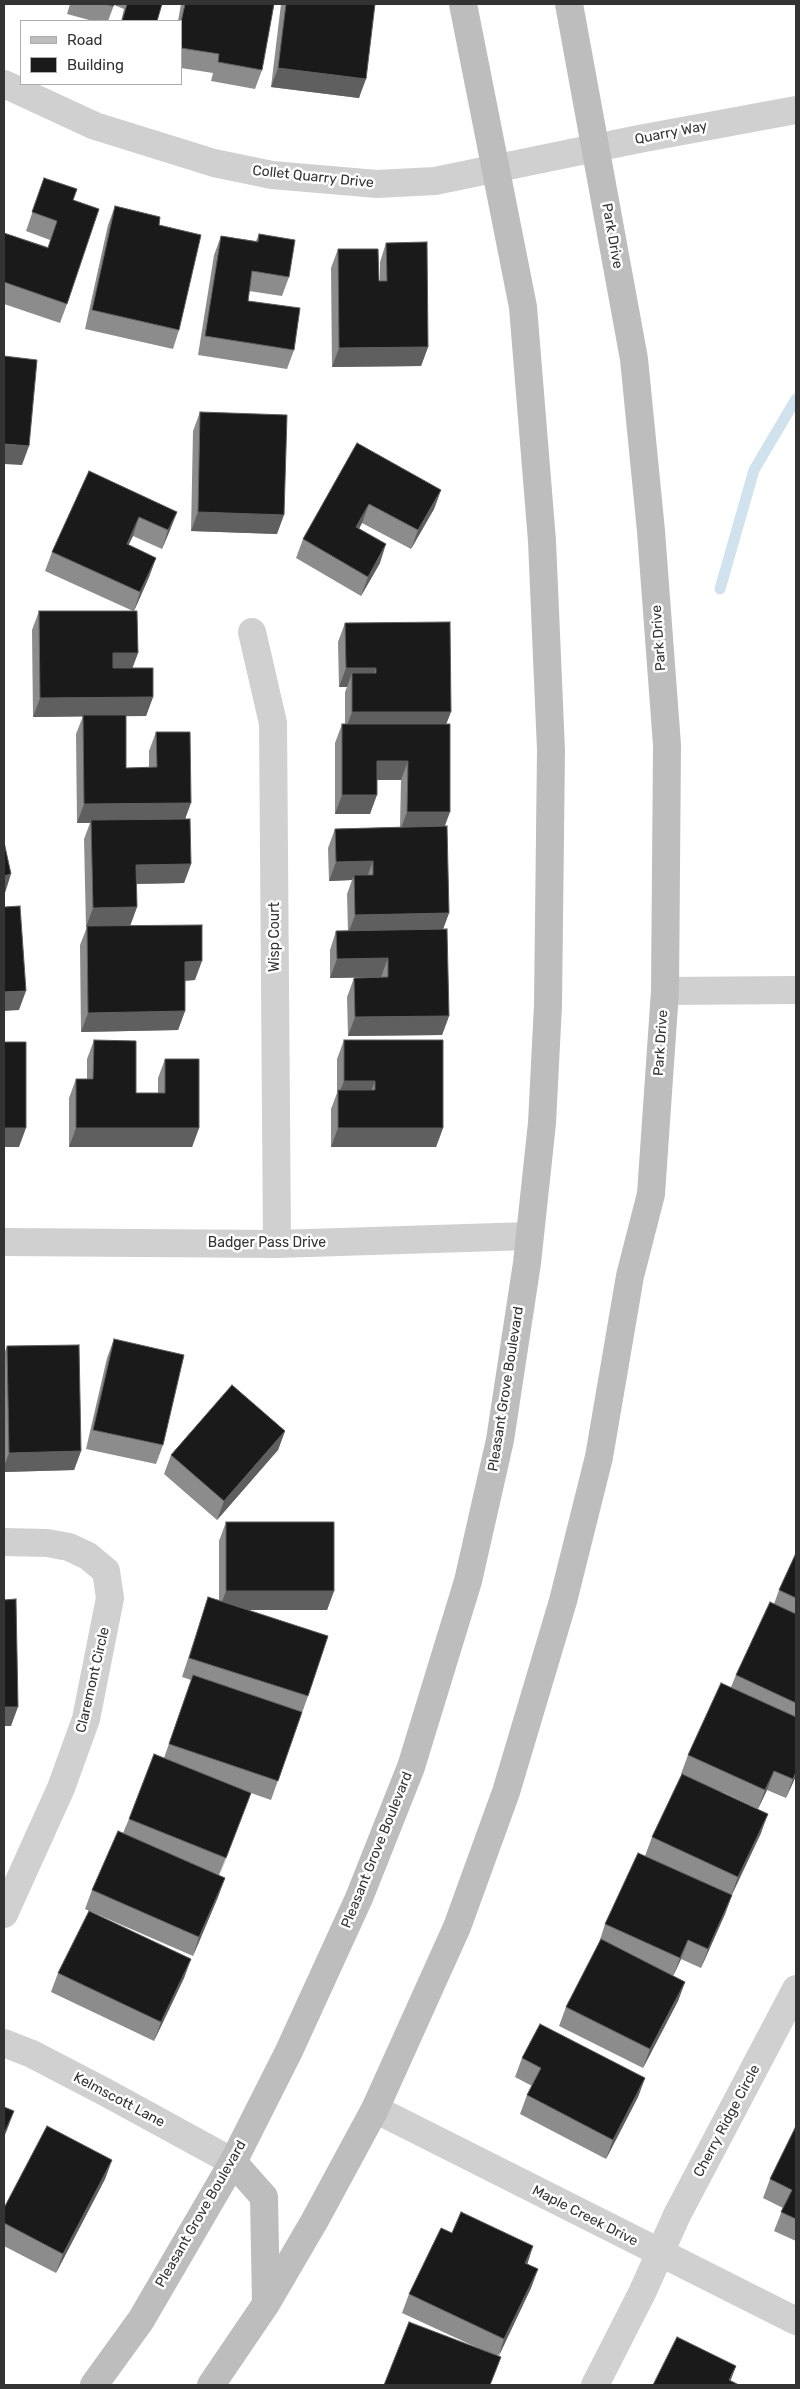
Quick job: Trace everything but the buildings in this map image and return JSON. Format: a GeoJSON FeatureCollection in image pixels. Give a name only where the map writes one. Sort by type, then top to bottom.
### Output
{"type":"FeatureCollection","features":[{"type":"Feature","properties":{"kind":"main road"},"geometry":{"type":"LineString","coordinates":[[463,4],[523,307],[542,541],[551,750],[548,1005],[542,1123],[529,1236]]}},
{"type":"Feature","properties":{"kind":"main road","name":"Park Drive"},"geometry":{"type":"LineString","coordinates":[[375,2109],[457,1926],[506,1792],[563,1601],[599,1457],[630,1276],[651,1194],[664,991],[667,745],[659,630],[634,359],[569,4]]}},
{"type":"Feature","properties":{"kind":"main road","name":"Pleasant Grove Boulevard"},"geometry":{"type":"LineString","coordinates":[[94,2385],[141,2320],[232,2162],[289,2051],[359,1898],[411,1767],[468,1581],[498,1450],[527,1263],[529,1236]]}},
{"type":"Feature","properties":{"kind":"main road"},"geometry":{"type":"LineString","coordinates":[[211,2385],[266,2304],[315,2220],[375,2109]]}},
{"type":"Feature","properties":{"kind":"main road"},"geometry":{"type":"LineString","coordinates":[[232,2162],[264,2197],[266,2304]]}},
{"type":"Feature","properties":{"kind":"street","name":"Collet Quarry Drive"},"geometry":{"type":"LineString","coordinates":[[4,84],[94,126],[214,163],[272,175],[377,184],[423,183],[546,158]]}},
{"type":"Feature","properties":{"kind":"street","name":"Quarry Way"},"geometry":{"type":"LineString","coordinates":[[546,158],[796,110]]}},
{"type":"Feature","properties":{"kind":"street","name":"Wisp Court"},"geometry":{"type":"LineString","coordinates":[[252,632],[273,723],[277,1244]]}},
{"type":"Feature","properties":{"kind":"street"},"geometry":{"type":"LineString","coordinates":[[664,991],[796,990]]}},
{"type":"Feature","properties":{"kind":"street","name":"Badger Pass Drive"},"geometry":{"type":"LineString","coordinates":[[4,1242],[277,1244],[529,1236]]}},
{"type":"Feature","properties":{"kind":"street","name":"Claremont Circle"},"geometry":{"type":"LineString","coordinates":[[4,1542],[47,1543],[69,1547],[88,1556],[106,1571],[110,1598],[86,1718],[61,1788],[4,1914]]}},
{"type":"Feature","properties":{"kind":"street","name":"Cherry Ridge Circle"},"geometry":{"type":"LineString","coordinates":[[594,2385],[677,2215],[796,1989]]}},
{"type":"Feature","properties":{"kind":"street","name":"Kelmscott Lane"},"geometry":{"type":"LineString","coordinates":[[4,2042],[32,2054],[232,2162]]}},
{"type":"Feature","properties":{"kind":"street","name":"Maple Creek Drive"},"geometry":{"type":"LineString","coordinates":[[375,2109],[659,2254],[796,2321]]}},
{"type":"Feature","properties":{"kind":"waterway"},"geometry":{"type":"LineString","coordinates":[[720,589],[754,470],[796,399]]}}]}
